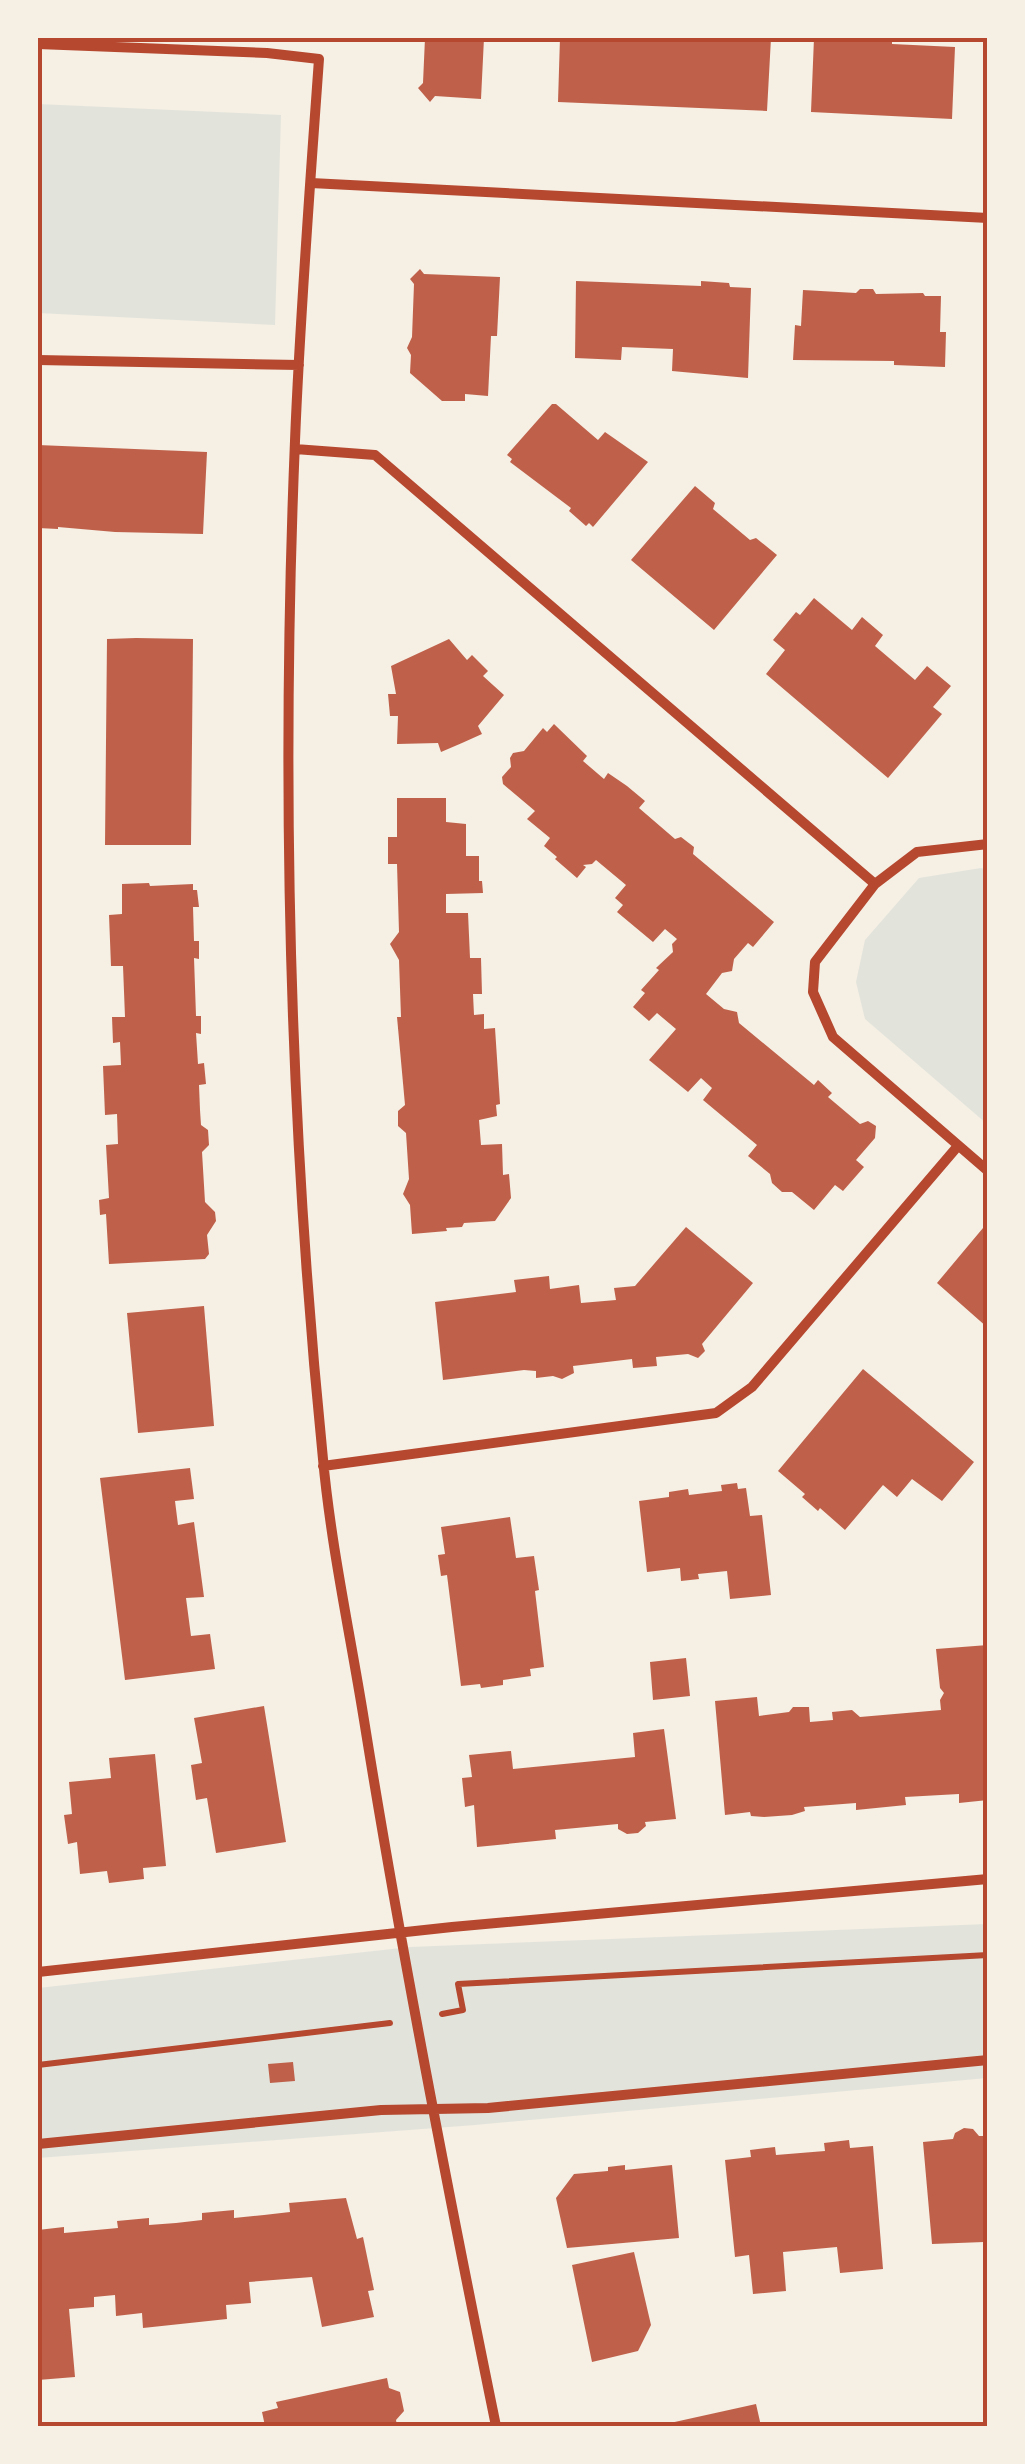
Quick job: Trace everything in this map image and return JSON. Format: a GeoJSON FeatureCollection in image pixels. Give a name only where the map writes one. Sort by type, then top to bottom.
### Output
{"type":"FeatureCollection","features":[{"type":"Feature","properties":{"kind":"street"},"geometry":{"type":"LineString","coordinates":[[38,44],[319,58],[294,449],[290,713],[291,974],[305,1250],[323,1466],[399,1933],[496,2426]]}},
{"type":"Feature","properties":{"kind":"street"},"geometry":{"type":"LineString","coordinates":[[310,183],[988,218]]}},
{"type":"Feature","properties":{"kind":"street"},"geometry":{"type":"LineString","coordinates":[[38,360],[298,366]]}},
{"type":"Feature","properties":{"kind":"street"},"geometry":{"type":"LineString","coordinates":[[294,449],[375,455],[875,884]]}},
{"type":"Feature","properties":{"kind":"street"},"geometry":{"type":"LineString","coordinates":[[988,844],[917,852],[875,884],[815,962],[813,992],[834,1037],[988,1170]]}},
{"type":"Feature","properties":{"kind":"street"},"geometry":{"type":"LineString","coordinates":[[323,1466],[716,1413],[752,1388],[957,1147]]}},
{"type":"Feature","properties":{"kind":"street"},"geometry":{"type":"LineString","coordinates":[[38,1972],[399,1933],[988,1879]]}},
{"type":"Feature","properties":{"kind":"street"},"geometry":{"type":"LineString","coordinates":[[38,2144],[432,2107],[488,2108],[988,2060]]}},
{"type":"Feature","properties":{"kind":"path"},"geometry":{"type":"LineString","coordinates":[[38,2066],[416,2020],[463,2010],[458,1984],[988,1956]]}},
{"type":"Feature","properties":{"kind":"shaded area"},"geometry":{"type":"Polygon","coordinates":[[[38,104],[281,115],[275,325],[38,313],[38,104]]]}},
{"type":"Feature","properties":{"kind":"shaded area"},"geometry":{"type":"Polygon","coordinates":[[[988,870],[987,1124],[865,1019],[856,982],[865,940],[919,878],[988,870]]]}},
{"type":"Feature","properties":{"kind":"shaded area"},"geometry":{"type":"Polygon","coordinates":[[[987,1924],[987,2078],[475,2125],[38,2158],[38,1988],[410,1947],[987,1924]]]}},
{"type":"Feature","properties":{"kind":"building"},"geometry":{"type":"Polygon","coordinates":[[[425,38],[484,38],[481,99],[435,96],[430,102],[418,88],[423,83],[425,38]]]}},
{"type":"Feature","properties":{"kind":"building"},"geometry":{"type":"Polygon","coordinates":[[[560,38],[771,38],[767,111],[558,102],[560,38]]]}},
{"type":"Feature","properties":{"kind":"building"},"geometry":{"type":"Polygon","coordinates":[[[814,38],[892,38],[892,44],[955,47],[952,119],[811,112],[814,38]]]}},
{"type":"Feature","properties":{"kind":"building"},"geometry":{"type":"Polygon","coordinates":[[[420,269],[424,274],[500,277],[497,336],[491,336],[488,396],[465,394],[465,401],[442,401],[410,373],[411,355],[407,348],[412,337],[414,284],[410,279],[420,269]]]}},
{"type":"Feature","properties":{"kind":"building"},"geometry":{"type":"Polygon","coordinates":[[[576,281],[701,286],[701,281],[751,288],[748,378],[672,371],[673,349],[622,347],[621,360],[575,358],[576,281]]]}},
{"type":"Feature","properties":{"kind":"building"},"geometry":{"type":"Polygon","coordinates":[[[873,289],[876,294],[941,296],[940,332],[946,332],[945,367],[894,365],[894,361],[793,360],[795,325],[801,326],[803,290],[856,293],[873,289]]]}},
{"type":"Feature","properties":{"kind":"building"},"geometry":{"type":"Polygon","coordinates":[[[552,404],[598,440],[605,432],[648,462],[593,527],[589,523],[586,526],[569,511],[571,508],[510,462],[512,459],[507,455],[552,404]]]}},
{"type":"Feature","properties":{"kind":"building"},"geometry":{"type":"Polygon","coordinates":[[[38,445],[207,452],[203,534],[38,528],[38,445]]]}},
{"type":"Feature","properties":{"kind":"building"},"geometry":{"type":"Polygon","coordinates":[[[695,486],[715,503],[713,509],[750,540],[756,538],[777,555],[714,630],[631,560],[695,486]]]}},
{"type":"Feature","properties":{"kind":"building"},"geometry":{"type":"Polygon","coordinates":[[[814,598],[852,630],[862,617],[883,635],[875,646],[915,680],[927,666],[951,686],[933,707],[942,714],[888,778],[766,674],[785,650],[773,640],[796,612],[800,615],[814,598]]]}},
{"type":"Feature","properties":{"kind":"building"},"geometry":{"type":"Polygon","coordinates":[[[107,639],[193,639],[191,845],[105,845],[107,639]]]}},
{"type":"Feature","properties":{"kind":"building"},"geometry":{"type":"Polygon","coordinates":[[[449,639],[467,660],[472,655],[488,671],[483,676],[504,695],[478,726],[482,734],[441,752],[438,743],[397,744],[398,716],[390,716],[388,694],[396,694],[391,666],[449,639]]]}},
{"type":"Feature","properties":{"kind":"building"},"geometry":{"type":"Polygon","coordinates":[[[554,724],[587,756],[583,761],[604,779],[608,773],[645,801],[639,808],[675,839],[681,837],[694,847],[693,854],[774,922],[753,947],[748,943],[734,959],[732,971],[722,973],[706,994],[724,1009],[737,1012],[739,1023],[814,1085],[818,1080],[832,1093],[828,1097],[860,1124],[868,1121],[876,1126],[875,1138],[856,1160],[864,1167],[843,1191],[835,1185],[814,1210],[792,1192],[782,1192],[772,1183],[770,1174],[748,1156],[757,1145],[703,1100],[712,1088],[701,1078],[688,1092],[649,1060],[676,1029],[657,1013],[649,1021],[633,1007],[645,993],[641,990],[659,970],[656,968],[673,952],[672,944],[677,939],[665,929],[653,942],[617,912],[623,905],[615,898],[626,885],[596,860],[583,865],[586,867],[577,878],[555,859],[544,846],[550,838],[527,819],[535,811],[503,784],[502,777],[511,767],[513,753],[524,751],[543,728],[547,732],[554,724]]]}},
{"type":"Feature","properties":{"kind":"building"},"geometry":{"type":"Polygon","coordinates":[[[397,798],[446,798],[446,822],[466,824],[466,856],[479,856],[483,893],[446,894],[446,913],[468,913],[470,958],[481,958],[482,994],[473,994],[474,1015],[484,1014],[484,1029],[495,1028],[500,1104],[496,1105],[497,1116],[479,1120],[481,1145],[502,1144],[503,1175],[509,1174],[511,1198],[495,1221],[412,1234],[410,1205],[403,1194],[409,1179],[406,1133],[398,1126],[398,1111],[405,1105],[397,1017],[401,1017],[399,960],[390,944],[399,932],[397,864],[388,864],[388,837],[397,837],[397,798]]]}},
{"type":"Feature","properties":{"kind":"building"},"geometry":{"type":"Polygon","coordinates":[[[122,884],[193,884],[193,890],[197,890],[199,907],[193,907],[199,959],[194,958],[196,1016],[201,1016],[201,1034],[196,1033],[198,1064],[204,1063],[206,1084],[199,1085],[201,1125],[208,1130],[209,1145],[202,1152],[205,1202],[215,1212],[216,1221],[207,1235],[209,1254],[205,1259],[109,1264],[106,1214],[100,1215],[99,1200],[109,1198],[106,1145],[118,1144],[117,1114],[105,1115],[103,1066],[121,1065],[120,1042],[113,1043],[112,1017],[125,1017],[123,966],[111,966],[109,915],[122,914],[122,884]]]}},
{"type":"Feature","properties":{"kind":"building"},"geometry":{"type":"Polygon","coordinates":[[[686,1227],[753,1283],[702,1344],[705,1351],[698,1358],[688,1354],[656,1357],[657,1366],[633,1368],[632,1359],[573,1366],[574,1373],[562,1379],[536,1378],[536,1371],[524,1370],[443,1380],[435,1302],[516,1292],[514,1280],[549,1276],[550,1289],[579,1285],[581,1303],[616,1300],[614,1288],[635,1286],[686,1227]]]}},
{"type":"Feature","properties":{"kind":"building"},"geometry":{"type":"Polygon","coordinates":[[[983,1228],[988,1231],[988,1328],[937,1283],[983,1228]]]}},
{"type":"Feature","properties":{"kind":"building"},"geometry":{"type":"Polygon","coordinates":[[[204,1306],[214,1426],[138,1433],[127,1313],[204,1306]]]}},
{"type":"Feature","properties":{"kind":"building"},"geometry":{"type":"Polygon","coordinates":[[[863,1369],[974,1462],[942,1501],[912,1479],[897,1497],[883,1485],[845,1530],[802,1497],[805,1494],[778,1471],[863,1369]]]}},
{"type":"Feature","properties":{"kind":"building"},"geometry":{"type":"Polygon","coordinates":[[[190,1468],[194,1499],[175,1501],[178,1525],[194,1522],[204,1597],[186,1598],[191,1636],[210,1634],[215,1669],[125,1680],[100,1478],[190,1468]]]}},
{"type":"Feature","properties":{"kind":"building"},"geometry":{"type":"Polygon","coordinates":[[[737,1483],[738,1489],[746,1488],[750,1516],[762,1515],[771,1595],[730,1599],[727,1571],[698,1574],[699,1579],[681,1581],[680,1568],[647,1572],[639,1501],[669,1497],[669,1492],[688,1489],[689,1495],[722,1491],[721,1485],[737,1483]]]}},
{"type":"Feature","properties":{"kind":"building"},"geometry":{"type":"Polygon","coordinates":[[[510,1517],[516,1558],[534,1556],[544,1667],[530,1669],[531,1676],[503,1680],[503,1685],[461,1686],[447,1575],[441,1576],[438,1555],[445,1554],[441,1527],[510,1517]]]}},
{"type":"Feature","properties":{"kind":"building"},"geometry":{"type":"Polygon","coordinates":[[[988,1645],[988,1800],[959,1803],[959,1794],[905,1797],[906,1805],[856,1810],[856,1803],[804,1807],[805,1811],[792,1815],[725,1815],[715,1701],[757,1697],[759,1716],[809,1707],[810,1722],[833,1720],[832,1712],[852,1710],[860,1717],[941,1710],[944,1693],[940,1688],[936,1649],[988,1645]]]}},
{"type":"Feature","properties":{"kind":"building"},"geometry":{"type":"Polygon","coordinates":[[[686,1658],[690,1696],[653,1700],[650,1662],[686,1658]]]}},
{"type":"Feature","properties":{"kind":"building"},"geometry":{"type":"Polygon","coordinates":[[[264,1706],[286,1842],[216,1853],[207,1798],[196,1800],[191,1765],[202,1763],[194,1718],[264,1706]]]}},
{"type":"Feature","properties":{"kind":"building"},"geometry":{"type":"Polygon","coordinates":[[[664,1729],[676,1819],[645,1822],[638,1833],[627,1834],[618,1829],[618,1824],[555,1830],[556,1839],[477,1847],[474,1805],[465,1807],[462,1778],[472,1777],[469,1755],[511,1751],[513,1769],[635,1757],[633,1733],[664,1729]]]}},
{"type":"Feature","properties":{"kind":"building"},"geometry":{"type":"Polygon","coordinates":[[[155,1754],[166,1866],[143,1868],[144,1879],[109,1883],[107,1871],[80,1874],[77,1842],[68,1844],[64,1815],[72,1814],[69,1782],[111,1778],[109,1758],[155,1754]]]}},
{"type":"Feature","properties":{"kind":"building"},"geometry":{"type":"Polygon","coordinates":[[[293,2062],[295,2081],[270,2083],[268,2064],[293,2062]]]}},
{"type":"Feature","properties":{"kind":"building"},"geometry":{"type":"Polygon","coordinates":[[[964,2128],[988,2136],[988,2239],[932,2244],[923,2142],[953,2139],[964,2128]]]}},
{"type":"Feature","properties":{"kind":"building"},"geometry":{"type":"Polygon","coordinates":[[[849,2140],[850,2148],[873,2146],[883,2269],[840,2273],[837,2247],[783,2252],[786,2291],[753,2294],[749,2255],[735,2257],[725,2160],[751,2157],[750,2150],[775,2147],[776,2155],[825,2151],[824,2143],[849,2140]]]}},
{"type":"Feature","properties":{"kind":"building"},"geometry":{"type":"Polygon","coordinates":[[[625,2165],[625,2170],[672,2165],[679,2238],[567,2248],[556,2198],[574,2174],[625,2165]]]}},
{"type":"Feature","properties":{"kind":"building"},"geometry":{"type":"Polygon","coordinates":[[[346,2198],[357,2239],[363,2237],[374,2290],[368,2291],[374,2317],[322,2327],[312,2277],[249,2282],[251,2303],[226,2305],[227,2319],[143,2328],[142,2313],[116,2316],[115,2295],[94,2297],[94,2307],[69,2309],[75,2377],[38,2380],[38,2230],[64,2227],[64,2233],[118,2228],[117,2221],[149,2218],[149,2225],[176,2223],[202,2220],[202,2213],[234,2210],[234,2218],[264,2215],[290,2212],[289,2203],[346,2198]]]}},
{"type":"Feature","properties":{"kind":"building"},"geometry":{"type":"Polygon","coordinates":[[[634,2252],[651,2325],[638,2351],[592,2362],[572,2265],[634,2252]]]}},
{"type":"Feature","properties":{"kind":"building"},"geometry":{"type":"Polygon","coordinates":[[[387,2378],[389,2388],[400,2392],[404,2411],[396,2420],[397,2426],[265,2426],[262,2412],[278,2408],[276,2402],[387,2378]]]}},
{"type":"Feature","properties":{"kind":"building"},"geometry":{"type":"Polygon","coordinates":[[[756,2404],[761,2426],[661,2425],[756,2404]]]}}]}
